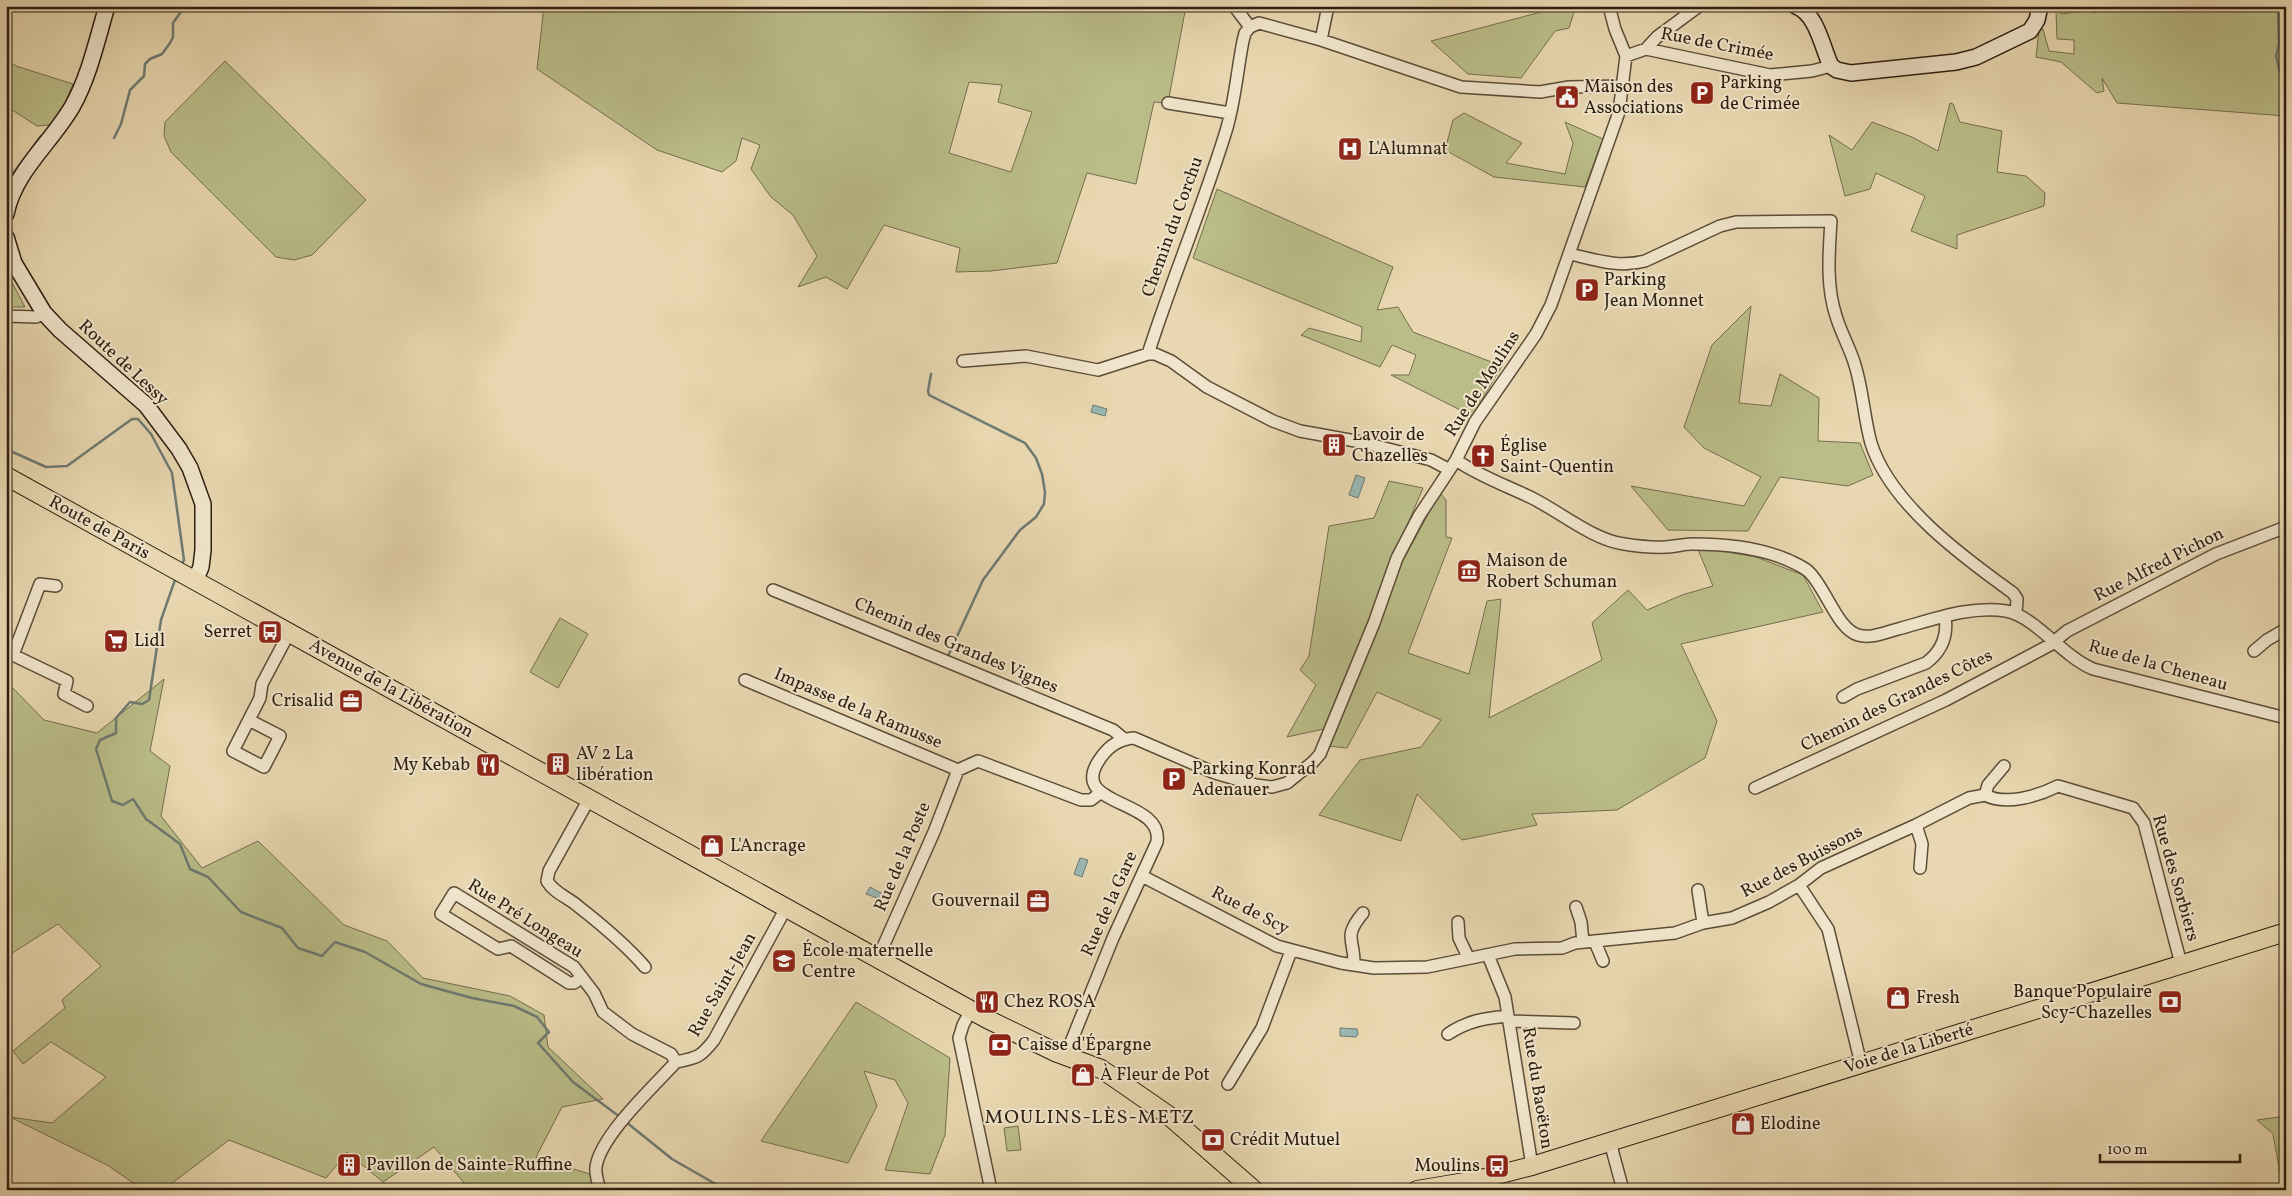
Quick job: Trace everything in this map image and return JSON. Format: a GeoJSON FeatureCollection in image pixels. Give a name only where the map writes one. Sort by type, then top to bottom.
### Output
{"type":"FeatureCollection","features":[{"type":"Feature","properties":{"kind":"main road"},"geometry":{"type":"LineString","coordinates":[[1805,8],[1820,41],[1837,69],[1876,72],[1956,62],[1984,54],[2030,31],[2037,20],[2040,6]]}},
{"type":"Feature","properties":{"kind":"main road"},"geometry":{"type":"LineString","coordinates":[[6,214],[14,190],[70,110],[80,89],[106,7]]}},
{"type":"Feature","properties":{"kind":"main road","name":"Route de Lessy"},"geometry":{"type":"LineString","coordinates":[[6,237],[14,263],[44,313],[65,335],[140,399],[179,450],[199,487],[203,504],[201,567],[194,580]]}},
{"type":"Feature","properties":{"kind":"main road","name":"Route de Paris"},"geometry":{"type":"LineString","coordinates":[[6,476],[194,580]]}},
{"type":"Feature","properties":{"kind":"main road","name":"Avenue de la Libération"},"geometry":{"type":"LineString","coordinates":[[194,580],[1006,1029],[1101,1069],[1145,1098],[1190,1134],[1254,1190]]}},
{"type":"Feature","properties":{"kind":"main road","name":"Voie de la Liberté"},"geometry":{"type":"LineString","coordinates":[[1422,1189],[1476,1180],[1532,1166],[2286,932]]}},
{"type":"Feature","properties":{"kind":"street"},"geometry":{"type":"LineString","coordinates":[[1234,6],[1250,27],[1259,24],[1269,25],[1321,40],[1462,87],[1540,92],[1569,87],[1622,86]]}},
{"type":"Feature","properties":{"kind":"street"},"geometry":{"type":"LineString","coordinates":[[1321,40],[1328,6]]}},
{"type":"Feature","properties":{"kind":"street"},"geometry":{"type":"LineString","coordinates":[[1609,6],[1615,29],[1626,56]]}},
{"type":"Feature","properties":{"kind":"street"},"geometry":{"type":"LineString","coordinates":[[1646,49],[1657,37],[1699,6]]}},
{"type":"Feature","properties":{"kind":"street","name":"Chemin du Corchu"},"geometry":{"type":"LineString","coordinates":[[1148,354],[1171,283],[1197,217],[1230,113],[1242,41],[1250,27]]}},
{"type":"Feature","properties":{"kind":"street","name":"Rue de Crimée"},"geometry":{"type":"LineString","coordinates":[[1626,56],[1646,49],[1770,75],[1837,69]]}},
{"type":"Feature","properties":{"kind":"street","name":"Rue de Moulins"},"geometry":{"type":"LineString","coordinates":[[1124,739],[1141,741],[1207,770],[1256,785],[1272,787],[1287,783],[1313,762],[1323,745],[1374,623],[1397,558],[1419,516],[1452,465],[1480,414],[1536,334],[1552,305],[1615,128],[1626,56]]}},
{"type":"Feature","properties":{"kind":"street"},"geometry":{"type":"LineString","coordinates":[[1168,103],[1211,108],[1230,113]]}},
{"type":"Feature","properties":{"kind":"street"},"geometry":{"type":"LineString","coordinates":[[963,361],[1026,356],[1098,370],[1148,354],[1155,354],[1171,361],[1207,387],[1273,421],[1300,431],[1361,442],[1467,469],[1530,497],[1607,540],[1622,544],[1651,547],[1689,544],[1725,545],[1760,551],[1796,564],[1807,570],[1816,580],[1844,626],[1850,632],[1858,635],[1878,634],[1945,617],[1985,610],[2016,614],[2016,599],[2013,593],[1949,546],[1888,479],[1880,465],[1871,443],[1855,364],[1834,307],[1829,250],[1831,221],[1736,222],[1720,226],[1633,264],[1614,264],[1570,254]]}},
{"type":"Feature","properties":{"kind":"street"},"geometry":{"type":"LineString","coordinates":[[6,316],[32,317],[44,313]]}},
{"type":"Feature","properties":{"kind":"street","name":"Rue Alfred Pichon"},"geometry":{"type":"LineString","coordinates":[[2053,642],[2067,631],[2216,554],[2286,527]]}},
{"type":"Feature","properties":{"kind":"street"},"geometry":{"type":"LineString","coordinates":[[56,586],[40,584],[13,654],[67,681],[64,694],[87,706]]}},
{"type":"Feature","properties":{"kind":"street","name":"Chemin des Grandes Vignes"},"geometry":{"type":"LineString","coordinates":[[773,590],[1113,730],[1124,739]]}},
{"type":"Feature","properties":{"kind":"street","name":"Rue de la Cheneau"},"geometry":{"type":"LineString","coordinates":[[2016,614],[2078,662],[2093,669],[2286,718]]}},
{"type":"Feature","properties":{"kind":"street"},"geometry":{"type":"LineString","coordinates":[[1842,697],[1857,689],[1926,662],[1936,656],[1945,639],[1945,617]]}},
{"type":"Feature","properties":{"kind":"street"},"geometry":{"type":"LineString","coordinates":[[2254,651],[2267,640],[2286,629]]}},
{"type":"Feature","properties":{"kind":"street"},"geometry":{"type":"LineString","coordinates":[[248,720],[260,698],[262,684],[289,633]]}},
{"type":"Feature","properties":{"kind":"street","name":"Chemin des Grandes Côtes"},"geometry":{"type":"LineString","coordinates":[[1755,788],[1946,700],[2053,642]]}},
{"type":"Feature","properties":{"kind":"street","name":"Impasse de la Ramusse"},"geometry":{"type":"LineString","coordinates":[[745,680],[958,770]]}},
{"type":"Feature","properties":{"kind":"street"},"geometry":{"type":"LineString","coordinates":[[958,770],[978,760],[1081,800],[1091,800],[1100,792],[1093,781],[1095,769],[1101,757],[1109,748],[1124,739]]}},
{"type":"Feature","properties":{"kind":"street"},"geometry":{"type":"LineString","coordinates":[[1985,795],[1988,785],[2004,766]]}},
{"type":"Feature","properties":{"kind":"street","name":"Rue de la Poste"},"geometry":{"type":"LineString","coordinates":[[878,958],[934,832],[958,770]]}},
{"type":"Feature","properties":{"kind":"street","name":"Rue des Sorbiers"},"geometry":{"type":"LineString","coordinates":[[1985,795],[1995,800],[2006,800],[2047,792],[2058,786],[2133,808],[2144,822],[2181,964]]}},
{"type":"Feature","properties":{"kind":"street","name":"Rue de la Gare"},"geometry":{"type":"LineString","coordinates":[[1068,1056],[1069,1047],[1113,938],[1157,842],[1156,828],[1149,818],[1100,792]]}},
{"type":"Feature","properties":{"kind":"street","name":"Rue des Buissons"},"geometry":{"type":"LineString","coordinates":[[1488,955],[1515,949],[1562,948],[1589,942],[1675,933],[1703,923],[1732,918],[1768,902],[1799,885],[1821,868],[1916,825],[1969,798],[1985,795]]}},
{"type":"Feature","properties":{"kind":"street"},"geometry":{"type":"LineString","coordinates":[[589,799],[549,871],[547,880],[552,889],[578,905],[634,955],[644,967]]}},
{"type":"Feature","properties":{"kind":"street"},"geometry":{"type":"LineString","coordinates":[[1916,825],[1922,844],[1920,868]]}},
{"type":"Feature","properties":{"kind":"street","name":"Rue de Scy"},"geometry":{"type":"LineString","coordinates":[[1142,876],[1277,946],[1291,951],[1262,1028],[1228,1084]]}},
{"type":"Feature","properties":{"kind":"street"},"geometry":{"type":"LineString","coordinates":[[1799,885],[1828,930],[1862,1064]]}},
{"type":"Feature","properties":{"kind":"street"},"geometry":{"type":"LineString","coordinates":[[1698,890],[1703,923]]}},
{"type":"Feature","properties":{"kind":"street","name":"Rue Pré Longeau"},"geometry":{"type":"LineString","coordinates":[[582,977],[574,983],[569,983],[511,946],[498,949],[442,914],[454,893],[574,967],[582,977],[594,993],[603,1012],[632,1034],[671,1054],[676,1062]]}},
{"type":"Feature","properties":{"kind":"street"},"geometry":{"type":"LineString","coordinates":[[1576,907],[1589,942],[1603,961]]}},
{"type":"Feature","properties":{"kind":"street","name":"Rue Saint-Jean"},"geometry":{"type":"LineString","coordinates":[[676,1062],[696,1058],[704,1053],[714,1040],[786,908]]}},
{"type":"Feature","properties":{"kind":"street"},"geometry":{"type":"LineString","coordinates":[[1354,965],[1350,941],[1354,924],[1364,913]]}},
{"type":"Feature","properties":{"kind":"street"},"geometry":{"type":"LineString","coordinates":[[1458,922],[1459,938],[1468,957]]}},
{"type":"Feature","properties":{"kind":"street"},"geometry":{"type":"LineString","coordinates":[[1291,951],[1374,968],[1427,967],[1451,963],[1468,957],[1488,955]]}},
{"type":"Feature","properties":{"kind":"street","name":"Rue du Baoëton"},"geometry":{"type":"LineString","coordinates":[[1488,955],[1505,997],[1532,1166]]}},
{"type":"Feature","properties":{"kind":"street"},"geometry":{"type":"LineString","coordinates":[[971,1010],[959,1038],[990,1185]]}},
{"type":"Feature","properties":{"kind":"street"},"geometry":{"type":"LineString","coordinates":[[1509,1018],[1574,1023]]}},
{"type":"Feature","properties":{"kind":"street","name":"Rue du Baoëton"},"geometry":{"type":"LineString","coordinates":[[1448,1034],[1463,1024],[1478,1019],[1509,1018]]}},
{"type":"Feature","properties":{"kind":"street"},"geometry":{"type":"LineString","coordinates":[[600,1190],[595,1168],[598,1157],[619,1124],[676,1062]]}},
{"type":"Feature","properties":{"kind":"street"},"geometry":{"type":"LineString","coordinates":[[1610,1142],[1623,1190]]}},
{"type":"Feature","properties":{"kind":"green space"},"geometry":{"type":"Polygon","coordinates":[[[544,6],[1186,6],[1168,103],[1154,102],[1136,184],[1087,173],[1057,263],[991,271],[956,272],[960,248],[884,225],[847,289],[826,277],[798,287],[817,256],[793,215],[771,197],[751,169],[760,145],[742,138],[736,161],[722,172],[657,150],[537,69],[544,6]],[[969,82],[949,153],[1011,172],[1032,112],[998,102],[1002,85],[969,82]]]}},
{"type":"Feature","properties":{"kind":"green space"},"geometry":{"type":"Polygon","coordinates":[[[1542,6],[1576,6],[1569,28],[1555,31],[1521,78],[1468,74],[1431,41],[1541,12],[1542,6]]]}},
{"type":"Feature","properties":{"kind":"green space"},"geometry":{"type":"Polygon","coordinates":[[[2098,6],[2286,6],[2286,116],[2117,103],[2102,78],[2104,91],[2097,93],[2061,62],[2036,57],[2039,30],[2043,29],[2049,51],[2074,54],[2074,40],[2057,39],[2056,11],[2060,11],[2061,14],[2092,10],[2092,13],[2098,12],[2098,6]]]}},
{"type":"Feature","properties":{"kind":"green space"},"geometry":{"type":"Polygon","coordinates":[[[6,59],[16,66],[73,84],[65,103],[50,125],[37,126],[6,106],[6,59]]]}},
{"type":"Feature","properties":{"kind":"green space"},"geometry":{"type":"Polygon","coordinates":[[[225,61],[366,200],[312,255],[294,260],[276,257],[171,152],[164,136],[165,122],[225,61]]]}},
{"type":"Feature","properties":{"kind":"green space"},"geometry":{"type":"Polygon","coordinates":[[[1950,103],[1953,104],[1960,122],[2002,131],[1997,172],[2026,176],[2045,193],[2044,206],[1957,235],[1957,249],[1911,231],[1925,196],[1876,173],[1870,189],[1845,196],[1829,135],[1852,150],[1872,122],[1912,137],[1938,151],[1950,103]]]}},
{"type":"Feature","properties":{"kind":"green space"},"geometry":{"type":"Polygon","coordinates":[[[1464,113],[1522,143],[1506,163],[1565,174],[1573,143],[1565,122],[1603,139],[1585,187],[1494,177],[1445,150],[1453,120],[1464,113]]]}},
{"type":"Feature","properties":{"kind":"green space"},"geometry":{"type":"Polygon","coordinates":[[[1217,189],[1393,267],[1377,310],[1398,307],[1413,332],[1502,366],[1472,416],[1391,375],[1409,375],[1416,355],[1392,345],[1380,367],[1301,335],[1309,328],[1361,342],[1362,327],[1193,258],[1217,189]]]}},
{"type":"Feature","properties":{"kind":"green space"},"geometry":{"type":"Polygon","coordinates":[[[6,271],[25,307],[6,307],[6,271]]]}},
{"type":"Feature","properties":{"kind":"green space"},"geometry":{"type":"Polygon","coordinates":[[[1751,306],[1739,403],[1771,406],[1780,374],[1819,398],[1818,441],[1860,443],[1873,475],[1848,486],[1780,477],[1748,531],[1668,530],[1631,486],[1744,506],[1761,477],[1704,448],[1684,427],[1712,345],[1751,306]]]}},
{"type":"Feature","properties":{"kind":"green space"},"geometry":{"type":"Polygon","coordinates":[[[1389,481],[1423,488],[1394,556],[1360,647],[1324,729],[1287,737],[1316,685],[1300,670],[1309,656],[1329,526],[1374,518],[1389,481]]]}},
{"type":"Feature","properties":{"kind":"green space"},"geometry":{"type":"Polygon","coordinates":[[[1440,493],[1446,500],[1446,537],[1452,538],[1408,653],[1469,674],[1487,601],[1501,599],[1489,718],[1602,660],[1592,623],[1628,590],[1647,610],[1682,595],[1713,586],[1697,547],[1756,557],[1803,575],[1823,612],[1681,644],[1717,721],[1705,758],[1617,810],[1532,814],[1537,825],[1462,840],[1417,794],[1401,841],[1319,815],[1360,760],[1421,747],[1441,720],[1377,692],[1347,748],[1328,746],[1402,562],[1440,493]]]}},
{"type":"Feature","properties":{"kind":"green space"},"geometry":{"type":"Polygon","coordinates":[[[560,618],[588,634],[558,688],[530,672],[560,618]]]}},
{"type":"Feature","properties":{"kind":"green space"},"geometry":{"type":"Polygon","coordinates":[[[164,679],[150,751],[170,766],[161,816],[202,868],[258,841],[344,925],[387,941],[423,978],[510,996],[544,1015],[548,1047],[603,1099],[562,1107],[536,1157],[596,1176],[600,1190],[470,1190],[434,1147],[383,1182],[347,1152],[326,1178],[229,1140],[163,1190],[144,1190],[107,1165],[10,1117],[52,1123],[106,1077],[51,1042],[23,1064],[13,1051],[65,1008],[62,1000],[101,966],[58,924],[6,957],[6,681],[44,720],[97,733],[164,679]]]}},
{"type":"Feature","properties":{"kind":"green space"},"geometry":{"type":"Polygon","coordinates":[[[856,1002],[950,1058],[945,1135],[930,1174],[885,1170],[908,1103],[895,1080],[864,1071],[877,1106],[848,1163],[761,1141],[856,1002]]]}},
{"type":"Feature","properties":{"kind":"green space"},"geometry":{"type":"Polygon","coordinates":[[[2286,1116],[2286,1190],[2283,1190],[2273,1134],[2257,1120],[2286,1116]]]}},
{"type":"Feature","properties":{"kind":"green space"},"geometry":{"type":"Polygon","coordinates":[[[1018,1126],[1021,1150],[1007,1151],[1004,1128],[1018,1126]]]}},
{"type":"Feature","properties":{"kind":"water"},"geometry":{"type":"Polygon","coordinates":[[[1093,405],[1107,409],[1105,416],[1091,412],[1093,405]]]}},
{"type":"Feature","properties":{"kind":"water"},"geometry":{"type":"Polygon","coordinates":[[[1356,475],[1365,478],[1358,498],[1349,495],[1356,475]]]}},
{"type":"Feature","properties":{"kind":"water"},"geometry":{"type":"Polygon","coordinates":[[[1080,858],[1088,860],[1082,877],[1074,874],[1080,858]]]}},
{"type":"Feature","properties":{"kind":"water"},"geometry":{"type":"Polygon","coordinates":[[[870,887],[883,894],[880,899],[866,894],[870,887]]]}},
{"type":"Feature","properties":{"kind":"water"},"geometry":{"type":"Polygon","coordinates":[[[1340,1028],[1357,1029],[1358,1034],[1356,1037],[1340,1036],[1340,1028]]]}},
{"type":"Feature","properties":{"kind":"waterway"},"geometry":{"type":"LineString","coordinates":[[114,138],[121,124],[130,90],[144,76],[145,64],[150,59],[162,54],[170,43],[173,37],[173,23],[185,6]]}},
{"type":"Feature","properties":{"kind":"waterway"},"geometry":{"type":"LineString","coordinates":[[2278,6],[2279,44],[2276,56],[2286,97]]}},
{"type":"Feature","properties":{"kind":"waterway"},"geometry":{"type":"LineString","coordinates":[[6,183],[41,136]]}},
{"type":"Feature","properties":{"kind":"waterway"},"geometry":{"type":"LineString","coordinates":[[931,374],[929,395],[1025,443],[1036,458],[1042,474],[1045,492],[1044,504],[1036,517],[1020,530],[983,580],[948,656]]}},
{"type":"Feature","properties":{"kind":"waterway"},"geometry":{"type":"LineString","coordinates":[[6,449],[46,467],[67,466],[132,419],[138,419],[151,434],[172,473],[184,560],[181,565]]}},
{"type":"Feature","properties":{"kind":"waterway"},"geometry":{"type":"LineString","coordinates":[[176,577],[161,620],[149,700],[142,704],[130,702],[116,718],[116,733],[100,740],[96,749],[112,801],[123,805],[133,799],[146,819],[180,844],[190,869],[208,877],[241,912],[282,928],[298,948],[322,956],[335,942],[365,952],[421,984],[472,998],[514,1006],[537,1017],[549,1032],[538,1043],[573,1082],[620,1117]]}},
{"type":"Feature","properties":{"kind":"waterway"},"geometry":{"type":"LineString","coordinates":[[626,1122],[672,1159],[726,1190]]}},
{"type":"Feature","properties":{"kind":"place","name":"Parking de Crimée"},"geometry":{"type":"Point","coordinates":[1702,93]}},
{"type":"Feature","properties":{"kind":"place","name":"Maison des Associations"},"geometry":{"type":"Point","coordinates":[1567,97]}},
{"type":"Feature","properties":{"kind":"place","name":"L'Alumnat"},"geometry":{"type":"Point","coordinates":[1350,149]}},
{"type":"Feature","properties":{"kind":"place","name":"Parking Jean Monnet"},"geometry":{"type":"Point","coordinates":[1587,290]}},
{"type":"Feature","properties":{"kind":"place","name":"Lavoir de Chazelles"},"geometry":{"type":"Point","coordinates":[1334,445]}},
{"type":"Feature","properties":{"kind":"place","name":"Église Saint-Quentin"},"geometry":{"type":"Point","coordinates":[1483,456]}},
{"type":"Feature","properties":{"kind":"place","name":"Maison de Robert Schuman"},"geometry":{"type":"Point","coordinates":[1469,571]}},
{"type":"Feature","properties":{"kind":"place","name":"Serret"},"geometry":{"type":"Point","coordinates":[270,632]}},
{"type":"Feature","properties":{"kind":"place","name":"Lidl"},"geometry":{"type":"Point","coordinates":[116,641]}},
{"type":"Feature","properties":{"kind":"place","name":"Crisalid"},"geometry":{"type":"Point","coordinates":[351,701]}},
{"type":"Feature","properties":{"kind":"place","name":"AV 2 La libération"},"geometry":{"type":"Point","coordinates":[558,764]}},
{"type":"Feature","properties":{"kind":"place","name":"My Kebab"},"geometry":{"type":"Point","coordinates":[488,765]}},
{"type":"Feature","properties":{"kind":"place","name":"Parking Konrad Adenauer"},"geometry":{"type":"Point","coordinates":[1174,779]}},
{"type":"Feature","properties":{"kind":"place","name":"L'Ancrage"},"geometry":{"type":"Point","coordinates":[712,846]}},
{"type":"Feature","properties":{"kind":"place","name":"Gouvernail"},"geometry":{"type":"Point","coordinates":[1038,901]}},
{"type":"Feature","properties":{"kind":"place","name":"École maternelle Centre"},"geometry":{"type":"Point","coordinates":[784,961]}},
{"type":"Feature","properties":{"kind":"place","name":"Fresh"},"geometry":{"type":"Point","coordinates":[1898,998]}},
{"type":"Feature","properties":{"kind":"place","name":"Chez ROSA"},"geometry":{"type":"Point","coordinates":[987,1002]}},
{"type":"Feature","properties":{"kind":"place","name":"Banque Populaire Scy-Chazelles"},"geometry":{"type":"Point","coordinates":[2170,1002]}},
{"type":"Feature","properties":{"kind":"place","name":"Caisse d'Épargne"},"geometry":{"type":"Point","coordinates":[1000,1045]}},
{"type":"Feature","properties":{"kind":"place","name":"À Fleur de Pot"},"geometry":{"type":"Point","coordinates":[1083,1075]}},
{"type":"Feature","properties":{"kind":"place","name":"Elodine"},"geometry":{"type":"Point","coordinates":[1743,1124]}},
{"type":"Feature","properties":{"kind":"place","name":"Crédit Mutuel"},"geometry":{"type":"Point","coordinates":[1213,1140]}},
{"type":"Feature","properties":{"kind":"place","name":"Pavillon de Sainte-Ruffine"},"geometry":{"type":"Point","coordinates":[349,1165]}},
{"type":"Feature","properties":{"kind":"place","name":"Moulins"},"geometry":{"type":"Point","coordinates":[1497,1166]}},
{"type":"Feature","properties":{"kind":"district","name":"MOULINS-LÈS-METZ"},"geometry":{"type":"Point","coordinates":[1090,1118]}}]}
